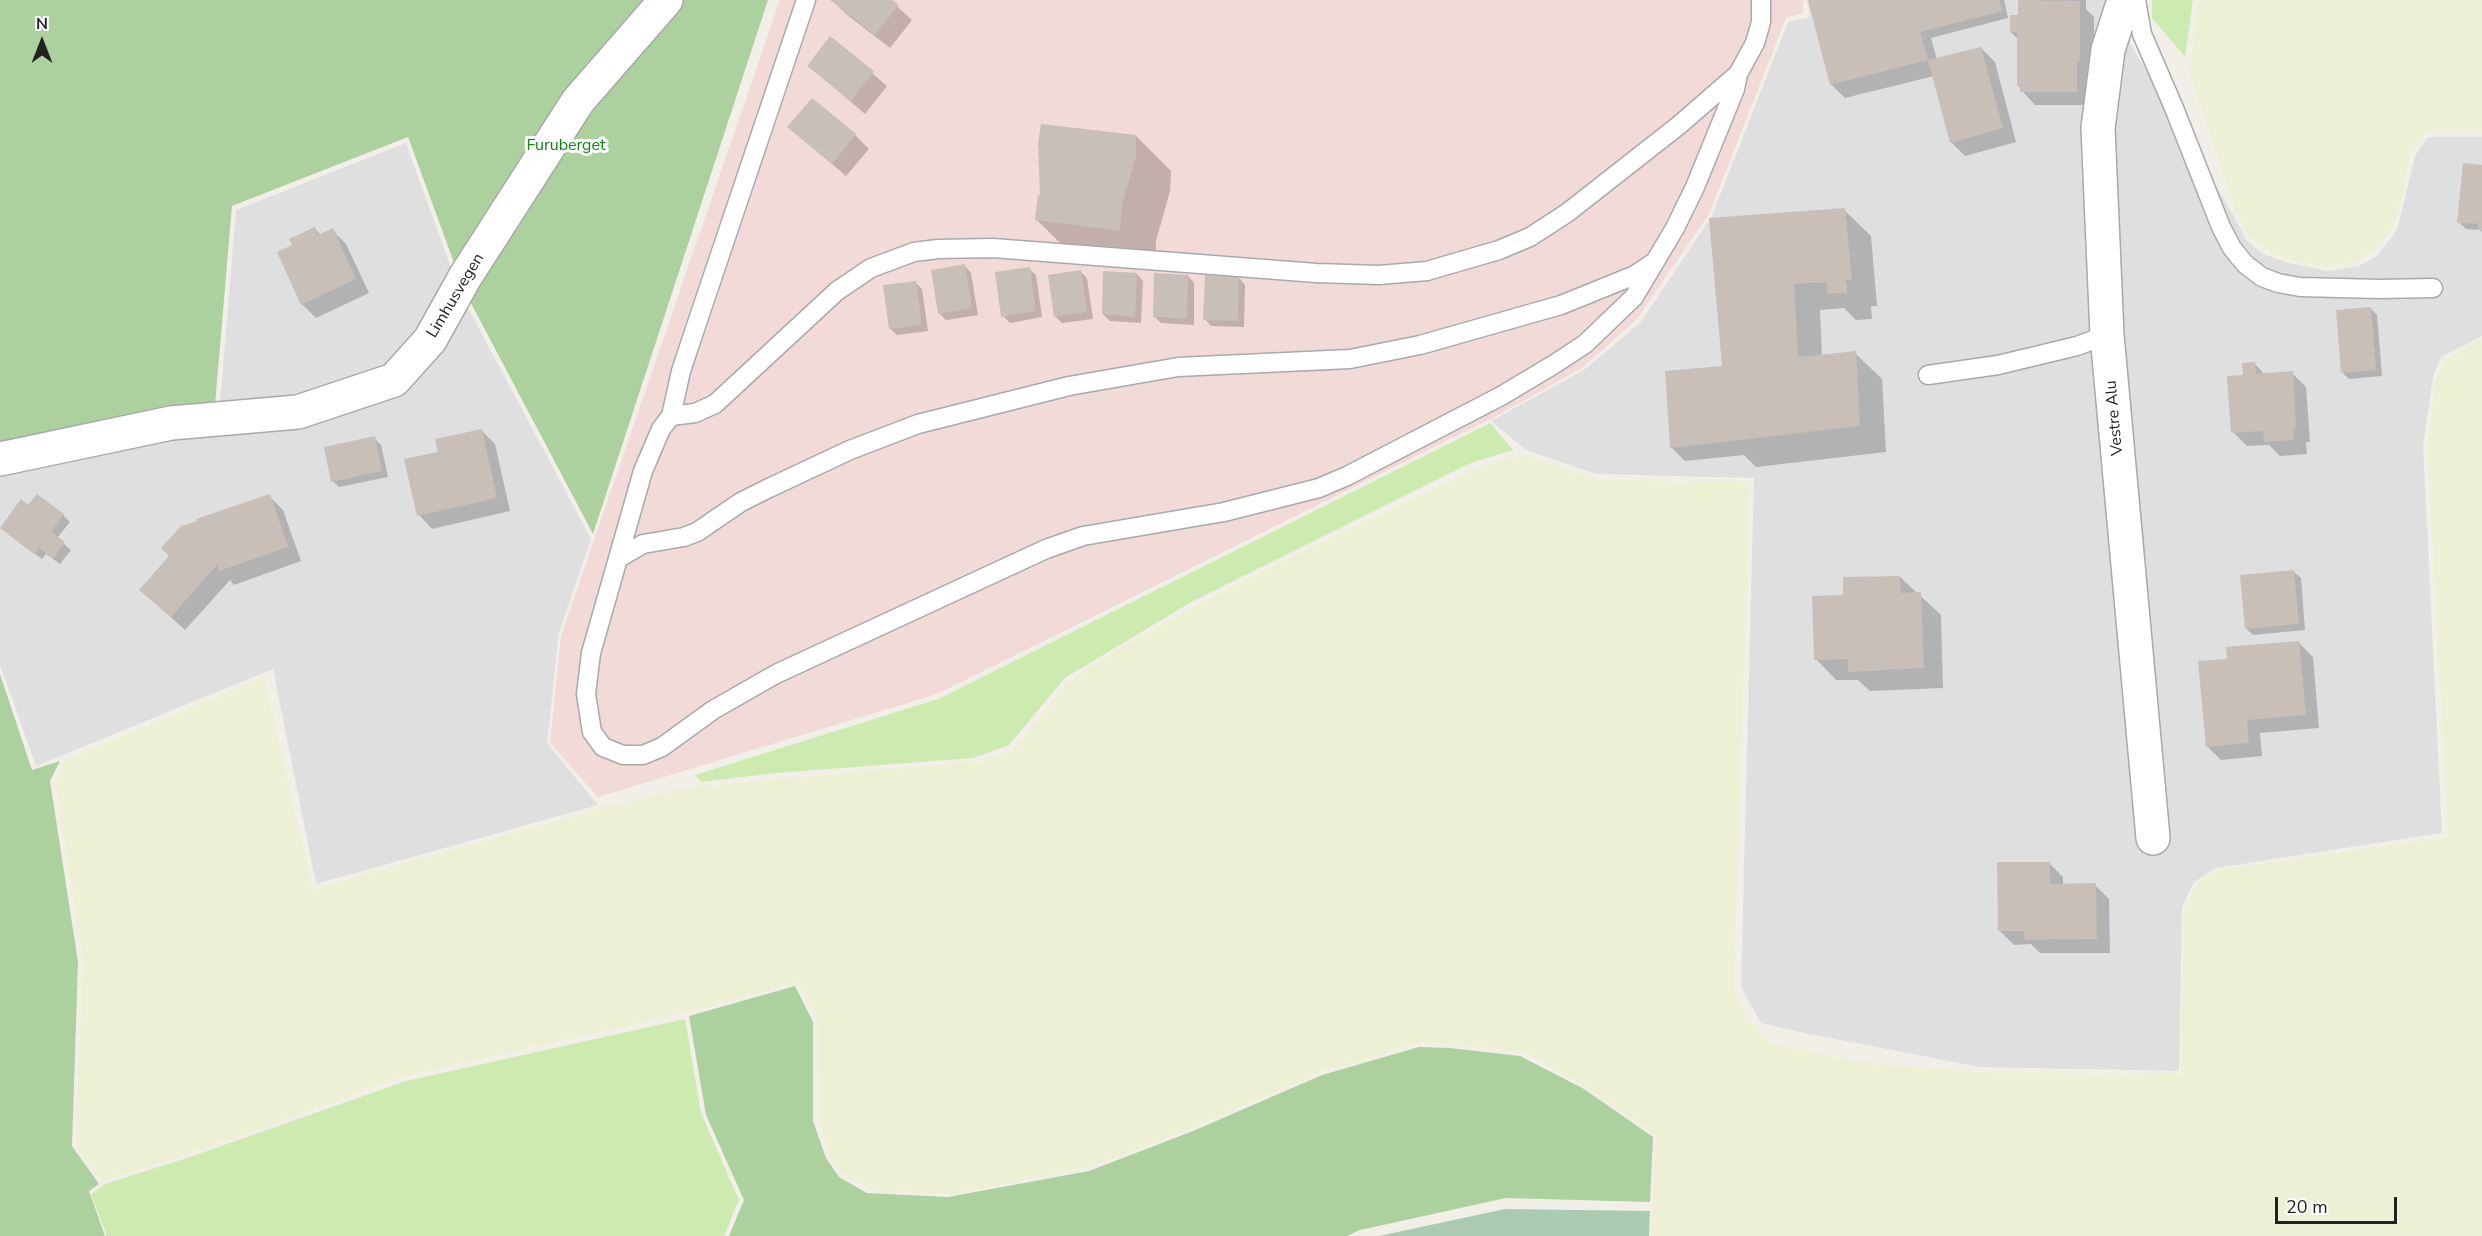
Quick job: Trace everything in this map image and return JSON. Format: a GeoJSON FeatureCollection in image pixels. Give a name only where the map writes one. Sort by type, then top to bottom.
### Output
{"type":"FeatureCollection","features":[{"type":"Feature","properties":{"kind":"street","name":"Limhusvegen"},"geometry":{"type":"LineString","coordinates":[[0,459],[171,423],[298,412],[394,380],[430,340],[465,277],[578,101],[666,0]]}},
{"type":"Feature","properties":{"kind":"street","name":"Vestre Alu"},"geometry":{"type":"LineString","coordinates":[[2124,0],[2108,50],[2098,129],[2107,335],[2153,838]]}},
{"type":"Feature","properties":{"kind":"lane"},"geometry":{"type":"LineString","coordinates":[[806,0],[681,371],[671,416],[661,429],[643,471],[591,653],[586,694],[587,713],[592,732],[603,747],[623,755],[643,755],[662,747],[713,710],[776,674],[1046,549],[1083,536],[1224,512],[1319,488],[1347,476],[1501,396],[1585,344],[1634,297],[1675,228],[1712,151],[1735,89],[1738,74],[1755,43],[1761,22],[1761,0]]}},
{"type":"Feature","properties":{"kind":"lane"},"geometry":{"type":"LineString","coordinates":[[2136,0],[2142,34],[2221,226],[2232,248],[2245,264],[2270,280],[2300,287],[2380,290],[2433,288]]}},
{"type":"Feature","properties":{"kind":"lane"},"geometry":{"type":"LineString","coordinates":[[671,416],[695,413],[715,404],[837,291],[871,268],[914,252],[993,248],[1316,273],[1379,275],[1426,271],[1499,250],[1530,237],[1567,213],[1677,126],[1738,74]]}},
{"type":"Feature","properties":{"kind":"lane"},"geometry":{"type":"LineString","coordinates":[[619,558],[643,544],[684,537],[697,532],[741,502],[769,488],[850,450],[918,424],[1069,386],[1178,367],[1350,359],[1420,345],[1561,305],[1635,275],[1654,262]]}},
{"type":"Feature","properties":{"kind":"lane"},"geometry":{"type":"LineString","coordinates":[[1928,375],[1998,364],[2076,346],[2107,335]]}},
{"type":"Feature","properties":{"kind":"shaded area"},"geometry":{"type":"Polygon","coordinates":[[[780,0],[1803,0],[1803,13],[1786,18],[1709,214],[1637,319],[1582,368],[1495,417],[937,694],[598,797],[550,743],[561,636],[780,0]]]}},
{"type":"Feature","properties":{"kind":"shaded area"},"geometry":{"type":"Polygon","coordinates":[[[1807,0],[2136,0],[2126,37],[2231,211],[2246,240],[2263,254],[2289,263],[2327,271],[2359,266],[2378,255],[2397,230],[2415,156],[2428,137],[2482,137],[2482,336],[2441,357],[2433,377],[2423,446],[2442,833],[2216,868],[2194,882],[2182,907],[2179,1071],[1980,1067],[1761,1023],[1741,987],[1754,478],[1596,474],[1526,450],[1491,421],[1584,370],[1640,323],[1712,216],[1788,22],[1810,17],[1807,0]]]}},
{"type":"Feature","properties":{"kind":"shaded area"},"geometry":{"type":"Polygon","coordinates":[[[406,143],[460,293],[591,539],[559,632],[547,743],[598,805],[316,884],[273,669],[36,766],[0,665],[0,464],[218,429],[236,210],[406,143]]]}},
{"type":"Feature","properties":{"kind":"green space","name":"Furuberget"},"geometry":{"type":"Polygon","coordinates":[[[0,0],[768,0],[593,534],[464,290],[408,137],[232,206],[215,405],[0,456],[0,0]]]}},
{"type":"Feature","properties":{"kind":"green space"},"geometry":{"type":"Polygon","coordinates":[[[2152,0],[2193,0],[2185,57],[2152,18],[2152,0]]]}},
{"type":"Feature","properties":{"kind":"green space"},"geometry":{"type":"Polygon","coordinates":[[[2199,0],[2482,0],[2482,132],[2427,132],[2410,154],[2402,198],[2393,227],[2375,250],[2357,262],[2327,266],[2293,261],[2266,250],[2248,235],[2235,211],[2189,73],[2199,0]]]}},
{"type":"Feature","properties":{"kind":"green space"},"geometry":{"type":"Polygon","coordinates":[[[2482,340],[2482,1236],[1651,1236],[1656,1135],[1586,1087],[1523,1052],[1450,1043],[1418,1043],[1319,1073],[1183,1132],[1087,1168],[954,1194],[871,1190],[845,1175],[830,1160],[819,1121],[818,1021],[796,982],[705,1008],[402,1077],[208,1148],[101,1181],[75,1146],[83,960],[55,782],[65,760],[264,677],[313,889],[616,804],[700,786],[980,761],[1014,749],[1068,682],[1117,649],[1239,582],[1474,469],[1523,454],[1593,479],[1750,482],[1734,989],[1745,1016],[1771,1043],[1876,1065],[1978,1072],[2181,1073],[2184,908],[2197,883],[2218,870],[2448,837],[2427,446],[2435,380],[2445,359],[2482,340]]]}},
{"type":"Feature","properties":{"kind":"green space"},"geometry":{"type":"Polygon","coordinates":[[[1490,423],[1513,450],[1471,463],[1193,601],[1065,678],[1009,745],[973,758],[777,773],[701,782],[695,775],[938,699],[1490,423]]]}},
{"type":"Feature","properties":{"kind":"green space"},"geometry":{"type":"Polygon","coordinates":[[[0,674],[32,770],[60,761],[50,781],[78,962],[72,1146],[99,1184],[89,1191],[105,1236],[0,1236],[0,674]]]}},
{"type":"Feature","properties":{"kind":"green space"},"geometry":{"type":"Polygon","coordinates":[[[795,986],[813,1022],[813,1121],[826,1158],[839,1177],[867,1193],[948,1197],[1089,1171],[1193,1131],[1322,1075],[1419,1047],[1520,1056],[1584,1089],[1653,1137],[1650,1202],[1506,1198],[1360,1230],[1347,1236],[729,1236],[744,1200],[706,1115],[689,1016],[795,986]]]}},
{"type":"Feature","properties":{"kind":"green space"},"geometry":{"type":"Polygon","coordinates":[[[685,1019],[701,1113],[739,1200],[724,1236],[107,1236],[91,1194],[105,1184],[193,1156],[406,1081],[685,1019]]]}},
{"type":"Feature","properties":{"kind":"green space"},"geometry":{"type":"Polygon","coordinates":[[[1505,1209],[1650,1211],[1649,1236],[1379,1236],[1505,1209]]]}},
{"type":"Feature","properties":{"kind":"building"},"geometry":{"type":"Polygon","coordinates":[[[830,0],[892,0],[899,5],[875,35],[830,0]]]}},
{"type":"Feature","properties":{"kind":"building"},"geometry":{"type":"Polygon","coordinates":[[[1808,0],[1999,0],[2003,11],[1920,32],[1928,60],[1830,85],[1808,0]]]}},
{"type":"Feature","properties":{"kind":"building"},"geometry":{"type":"Polygon","coordinates":[[[2018,0],[2080,1],[2080,61],[2077,61],[2077,92],[2020,92],[2020,86],[2017,86],[2017,32],[2010,32],[2010,15],[2018,15],[2018,0]]]}},
{"type":"Feature","properties":{"kind":"building"},"geometry":{"type":"Polygon","coordinates":[[[830,36],[874,71],[851,101],[807,66],[830,36]]]}},
{"type":"Feature","properties":{"kind":"building"},"geometry":{"type":"Polygon","coordinates":[[[1981,47],[2003,128],[1950,143],[1928,60],[1981,47]]]}},
{"type":"Feature","properties":{"kind":"building"},"geometry":{"type":"Polygon","coordinates":[[[812,98],[856,134],[832,164],[787,127],[812,98]]]}},
{"type":"Feature","properties":{"kind":"building"},"geometry":{"type":"Polygon","coordinates":[[[1041,124],[1136,135],[1136,156],[1122,206],[1120,231],[1035,220],[1038,195],[1040,195],[1038,144],[1041,124]]]}},
{"type":"Feature","properties":{"kind":"building"},"geometry":{"type":"Polygon","coordinates":[[[2463,163],[2482,165],[2482,230],[2478,230],[2478,224],[2457,223],[2463,163]]]}},
{"type":"Feature","properties":{"kind":"building"},"geometry":{"type":"Polygon","coordinates":[[[1845,208],[1852,280],[1846,280],[1847,293],[1828,294],[1826,282],[1794,284],[1798,357],[1856,351],[1860,426],[1670,448],[1665,371],[1722,366],[1709,218],[1845,208]]]}},
{"type":"Feature","properties":{"kind":"building"},"geometry":{"type":"Polygon","coordinates":[[[315,227],[318,235],[333,228],[356,279],[301,305],[277,252],[292,245],[289,239],[315,227]]]}},
{"type":"Feature","properties":{"kind":"building"},"geometry":{"type":"Polygon","coordinates":[[[965,264],[972,308],[938,314],[931,270],[965,264]]]}},
{"type":"Feature","properties":{"kind":"building"},"geometry":{"type":"Polygon","coordinates":[[[1030,267],[1036,311],[1001,317],[995,272],[1030,267]]]}},
{"type":"Feature","properties":{"kind":"building"},"geometry":{"type":"Polygon","coordinates":[[[1081,270],[1087,312],[1054,317],[1048,275],[1081,270]]]}},
{"type":"Feature","properties":{"kind":"building"},"geometry":{"type":"Polygon","coordinates":[[[1103,271],[1137,273],[1135,317],[1102,314],[1103,271]]]}},
{"type":"Feature","properties":{"kind":"building"},"geometry":{"type":"Polygon","coordinates":[[[1154,273],[1188,275],[1187,319],[1153,317],[1154,273]]]}},
{"type":"Feature","properties":{"kind":"building"},"geometry":{"type":"Polygon","coordinates":[[[1205,275],[1239,277],[1238,321],[1203,320],[1205,275]]]}},
{"type":"Feature","properties":{"kind":"building"},"geometry":{"type":"Polygon","coordinates":[[[916,281],[922,325],[889,329],[883,285],[916,281]]]}},
{"type":"Feature","properties":{"kind":"building"},"geometry":{"type":"Polygon","coordinates":[[[2371,307],[2376,370],[2341,373],[2336,310],[2371,307]]]}},
{"type":"Feature","properties":{"kind":"building"},"geometry":{"type":"Polygon","coordinates":[[[2255,362],[2256,374],[2293,371],[2296,428],[2293,429],[2294,440],[2264,442],[2263,431],[2231,433],[2227,376],[2243,375],[2242,363],[2255,362]]]}},
{"type":"Feature","properties":{"kind":"building"},"geometry":{"type":"Polygon","coordinates":[[[482,429],[497,498],[417,516],[404,459],[438,452],[435,439],[482,429]]]}},
{"type":"Feature","properties":{"kind":"building"},"geometry":{"type":"Polygon","coordinates":[[[375,436],[382,471],[331,482],[324,447],[375,436]]]}},
{"type":"Feature","properties":{"kind":"building"},"geometry":{"type":"Polygon","coordinates":[[[37,494],[64,514],[51,532],[65,542],[53,559],[39,548],[34,554],[0,528],[21,499],[28,505],[37,494]]]}},
{"type":"Feature","properties":{"kind":"building"},"geometry":{"type":"Polygon","coordinates":[[[270,494],[288,547],[219,571],[217,565],[171,617],[139,590],[169,556],[161,548],[181,526],[270,494]]]}},
{"type":"Feature","properties":{"kind":"building"},"geometry":{"type":"Polygon","coordinates":[[[2294,570],[2299,624],[2245,629],[2240,575],[2294,570]]]}},
{"type":"Feature","properties":{"kind":"building"},"geometry":{"type":"Polygon","coordinates":[[[1900,576],[1901,593],[1921,592],[1924,668],[1848,672],[1848,659],[1814,660],[1812,596],[1843,595],[1843,577],[1900,576]]]}},
{"type":"Feature","properties":{"kind":"building"},"geometry":{"type":"Polygon","coordinates":[[[2299,641],[2306,715],[2247,720],[2249,743],[2206,747],[2198,661],[2227,659],[2226,647],[2299,641]]]}},
{"type":"Feature","properties":{"kind":"building"},"geometry":{"type":"Polygon","coordinates":[[[1997,862],[2050,862],[2050,884],[2096,883],[2097,939],[2025,940],[2024,931],[1998,931],[1997,862]]]}}]}
